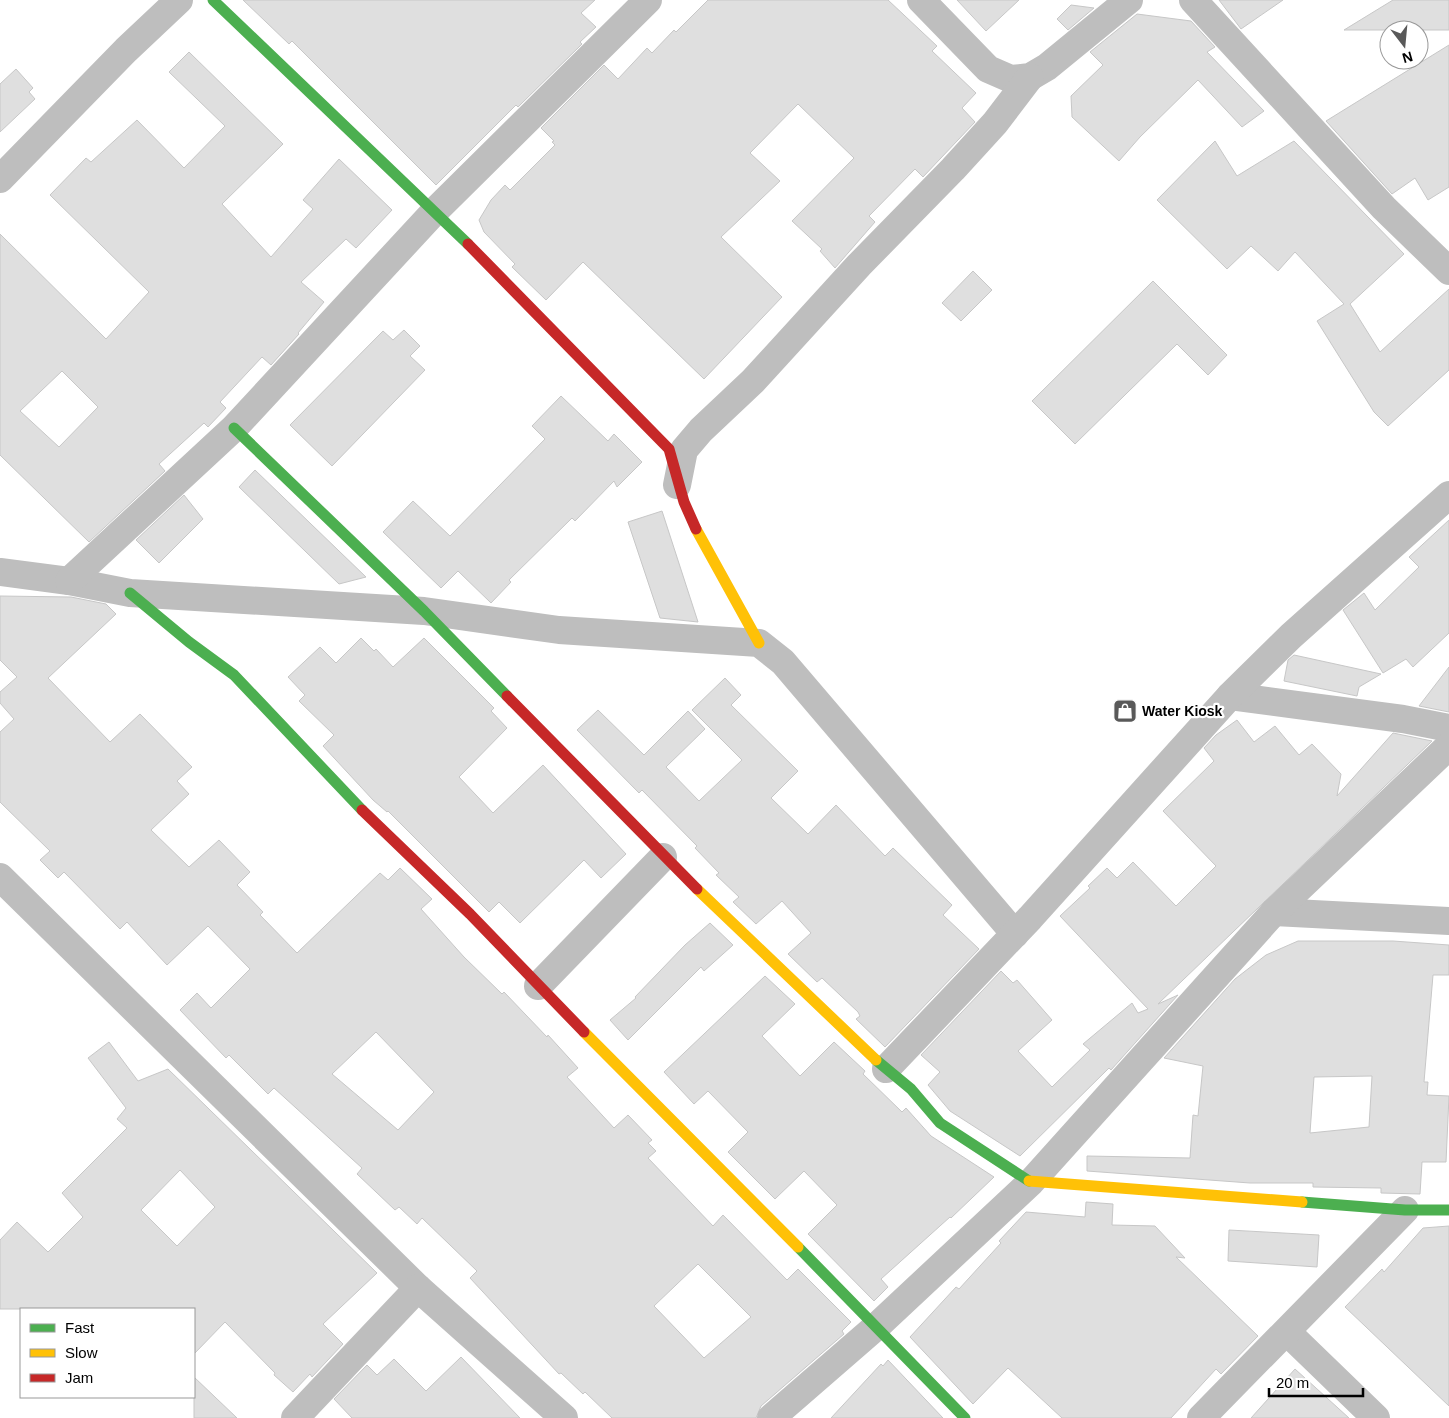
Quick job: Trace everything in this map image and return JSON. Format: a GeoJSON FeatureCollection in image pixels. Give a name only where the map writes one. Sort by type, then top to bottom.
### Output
{"type":"FeatureCollection","features":[{"type":"Feature","properties":{"kind":"street"},"geometry":{"type":"LineString","coordinates":[[0,179],[126,50],[179,0]]}},
{"type":"Feature","properties":{"kind":"street"},"geometry":{"type":"LineString","coordinates":[[213,0],[435,211],[669,449],[677,485],[704,548],[758,643],[782,662],[795,676],[1015,934]]}},
{"type":"Feature","properties":{"kind":"street"},"geometry":{"type":"LineString","coordinates":[[69,581],[234,428],[435,211],[648,0]]}},
{"type":"Feature","properties":{"kind":"street"},"geometry":{"type":"LineString","coordinates":[[921,0],[988,69],[1011,79],[1030,76],[1048,67],[1129,0]]}},
{"type":"Feature","properties":{"kind":"street"},"geometry":{"type":"LineString","coordinates":[[1193,0],[1384,208],[1449,271]]}},
{"type":"Feature","properties":{"kind":"street"},"geometry":{"type":"LineString","coordinates":[[677,485],[684,450],[701,430],[753,381],[859,264],[953,169],[995,123],[1030,76]]}},
{"type":"Feature","properties":{"kind":"street"},"geometry":{"type":"LineString","coordinates":[[234,428],[424,611],[629,819],[663,857],[886,1069],[911,1089],[940,1123],[1031,1182],[1405,1210],[1449,1210]]}},
{"type":"Feature","properties":{"kind":"street"},"geometry":{"type":"LineString","coordinates":[[886,1069],[1015,934],[1230,696],[1291,636],[1449,495]]}},
{"type":"Feature","properties":{"kind":"street"},"geometry":{"type":"LineString","coordinates":[[0,572],[69,581],[130,593],[424,611],[559,630],[758,643]]}},
{"type":"Feature","properties":{"kind":"street"},"geometry":{"type":"LineString","coordinates":[[130,593],[189,642],[234,675],[275,721],[363,812],[470,914],[538,986],[877,1326],[965,1418]]}},
{"type":"Feature","properties":{"kind":"street"},"geometry":{"type":"LineString","coordinates":[[1230,696],[1403,719],[1449,728]]}},
{"type":"Feature","properties":{"kind":"street"},"geometry":{"type":"LineString","coordinates":[[771,1418],[877,1326],[1031,1182],[1274,912],[1449,746]]}},
{"type":"Feature","properties":{"kind":"street"},"geometry":{"type":"LineString","coordinates":[[538,986],[663,857]]}},
{"type":"Feature","properties":{"kind":"street"},"geometry":{"type":"LineString","coordinates":[[0,877],[418,1288],[564,1418]]}},
{"type":"Feature","properties":{"kind":"street"},"geometry":{"type":"LineString","coordinates":[[1274,912],[1449,921]]}},
{"type":"Feature","properties":{"kind":"street"},"geometry":{"type":"LineString","coordinates":[[1201,1418],[1405,1210]]}},
{"type":"Feature","properties":{"kind":"street"},"geometry":{"type":"LineString","coordinates":[[295,1418],[418,1288]]}},
{"type":"Feature","properties":{"kind":"street"},"geometry":{"type":"LineString","coordinates":[[1287,1332],[1376,1418]]}},
{"type":"Feature","properties":{"kind":"building"},"geometry":{"type":"Polygon","coordinates":[[[243,0],[595,0],[581,13],[596,27],[580,42],[582,44],[518,107],[516,105],[436,185],[292,41],[289,44],[243,0]]]}},
{"type":"Feature","properties":{"kind":"building"},"geometry":{"type":"Polygon","coordinates":[[[708,0],[888,0],[937,46],[932,51],[976,93],[962,108],[975,122],[923,177],[915,169],[869,216],[875,222],[835,268],[820,251],[822,249],[792,221],[854,158],[798,104],[750,153],[780,181],[721,237],[782,297],[704,379],[583,262],[546,300],[512,267],[515,264],[484,232],[479,220],[491,200],[505,185],[510,190],[555,145],[552,142],[554,141],[541,128],[604,65],[618,79],[647,48],[652,53],[674,30],[676,32],[708,0]]]}},
{"type":"Feature","properties":{"kind":"building"},"geometry":{"type":"Polygon","coordinates":[[[957,0],[1019,0],[986,31],[957,0]]]}},
{"type":"Feature","properties":{"kind":"building"},"geometry":{"type":"Polygon","coordinates":[[[1219,0],[1283,0],[1241,29],[1219,0]]]}},
{"type":"Feature","properties":{"kind":"building"},"geometry":{"type":"Polygon","coordinates":[[[1393,0],[1449,0],[1449,30],[1429,30],[1429,20],[1379,20],[1379,30],[1344,30],[1393,0]]]}},
{"type":"Feature","properties":{"kind":"building"},"geometry":{"type":"Polygon","coordinates":[[[1071,5],[1094,8],[1068,30],[1057,19],[1071,5]]]}},
{"type":"Feature","properties":{"kind":"building"},"geometry":{"type":"Polygon","coordinates":[[[1137,14],[1191,21],[1215,47],[1207,52],[1264,111],[1242,127],[1198,80],[1140,137],[1119,161],[1072,117],[1071,96],[1103,65],[1090,52],[1137,14]]]}},
{"type":"Feature","properties":{"kind":"building"},"geometry":{"type":"Polygon","coordinates":[[[1449,45],[1449,187],[1428,200],[1415,178],[1392,194],[1326,121],[1409,70],[1429,70],[1429,57],[1449,45]]]}},
{"type":"Feature","properties":{"kind":"building"},"geometry":{"type":"Polygon","coordinates":[[[189,52],[283,144],[222,204],[271,257],[313,209],[303,200],[339,159],[392,210],[356,248],[346,239],[301,282],[324,302],[299,334],[271,365],[262,357],[220,402],[226,408],[208,427],[204,423],[159,464],[165,471],[89,542],[0,455],[0,234],[106,339],[149,292],[50,195],[86,158],[91,162],[137,120],[184,168],[225,126],[169,72],[189,52]],[[62,371],[20,411],[59,447],[98,407],[62,371]]]}},
{"type":"Feature","properties":{"kind":"building"},"geometry":{"type":"Polygon","coordinates":[[[16,69],[33,88],[29,92],[35,99],[0,132],[0,84],[16,69]]]}},
{"type":"Feature","properties":{"kind":"building"},"geometry":{"type":"Polygon","coordinates":[[[1215,141],[1237,176],[1294,141],[1404,254],[1350,304],[1380,352],[1449,289],[1449,370],[1388,426],[1374,412],[1317,321],[1344,304],[1295,252],[1278,271],[1251,246],[1227,269],[1157,200],[1215,141]]]}},
{"type":"Feature","properties":{"kind":"building"},"geometry":{"type":"Polygon","coordinates":[[[973,271],[992,290],[961,321],[942,303],[973,271]]]}},
{"type":"Feature","properties":{"kind":"building"},"geometry":{"type":"Polygon","coordinates":[[[1153,281],[1227,355],[1208,375],[1177,344],[1075,444],[1032,401],[1153,281]]]}},
{"type":"Feature","properties":{"kind":"building"},"geometry":{"type":"Polygon","coordinates":[[[404,330],[420,346],[410,356],[425,370],[332,466],[290,425],[383,331],[393,340],[404,330]]]}},
{"type":"Feature","properties":{"kind":"building"},"geometry":{"type":"Polygon","coordinates":[[[561,396],[608,441],[614,434],[642,462],[617,487],[614,481],[575,521],[572,518],[509,580],[511,582],[491,603],[458,571],[441,588],[383,532],[413,501],[450,536],[545,439],[532,426],[561,396]]]}},
{"type":"Feature","properties":{"kind":"building"},"geometry":{"type":"Polygon","coordinates":[[[255,470],[366,577],[339,584],[239,487],[255,470]]]}},
{"type":"Feature","properties":{"kind":"building"},"geometry":{"type":"Polygon","coordinates":[[[184,495],[203,519],[159,563],[136,540],[184,495]]]}},
{"type":"Feature","properties":{"kind":"building"},"geometry":{"type":"Polygon","coordinates":[[[662,511],[698,622],[660,618],[628,522],[662,511]]]}},
{"type":"Feature","properties":{"kind":"building"},"geometry":{"type":"Polygon","coordinates":[[[1449,520],[1449,633],[1413,667],[1406,659],[1383,673],[1343,610],[1364,593],[1375,610],[1419,567],[1409,557],[1449,520]]]}},
{"type":"Feature","properties":{"kind":"building"},"geometry":{"type":"Polygon","coordinates":[[[0,596],[71,597],[106,604],[116,614],[48,678],[110,742],[140,714],[192,767],[177,781],[189,794],[151,830],[189,867],[219,840],[250,872],[237,885],[263,912],[260,915],[297,953],[380,873],[388,880],[400,868],[432,899],[421,909],[464,957],[502,994],[504,992],[547,1037],[548,1035],[578,1068],[567,1077],[614,1128],[628,1115],[652,1140],[648,1143],[656,1151],[648,1158],[713,1226],[723,1215],[787,1280],[798,1269],[851,1322],[842,1331],[844,1334],[761,1406],[756,1418],[612,1418],[585,1392],[583,1394],[561,1373],[559,1374],[470,1278],[477,1271],[422,1218],[417,1224],[399,1207],[395,1210],[357,1174],[362,1168],[274,1088],[268,1094],[229,1055],[226,1058],[180,1010],[197,993],[211,1008],[250,969],[208,926],[167,965],[127,922],[120,929],[64,872],[58,878],[40,860],[50,851],[0,802],[0,732],[14,719],[0,703],[0,692],[17,677],[0,660],[0,596]],[[376,1032],[332,1074],[398,1130],[434,1092],[376,1032]],[[698,1264],[654,1306],[704,1358],[751,1317],[698,1264]]]}},
{"type":"Feature","properties":{"kind":"building"},"geometry":{"type":"Polygon","coordinates":[[[361,638],[374,651],[376,649],[393,667],[424,638],[494,708],[491,711],[507,728],[459,777],[493,813],[543,765],[626,854],[601,878],[584,860],[520,923],[499,902],[489,912],[388,811],[373,800],[323,746],[334,735],[299,701],[305,695],[288,677],[320,647],[336,663],[361,638]]]}},
{"type":"Feature","properties":{"kind":"building"},"geometry":{"type":"Polygon","coordinates":[[[1294,655],[1381,674],[1359,687],[1357,696],[1284,681],[1288,660],[1294,655]]]}},
{"type":"Feature","properties":{"kind":"building"},"geometry":{"type":"Polygon","coordinates":[[[1449,667],[1449,712],[1419,706],[1449,667]]]}},
{"type":"Feature","properties":{"kind":"building"},"geometry":{"type":"Polygon","coordinates":[[[725,678],[741,695],[731,705],[798,771],[771,798],[808,834],[836,805],[885,856],[893,848],[952,905],[943,915],[979,949],[885,1047],[856,1019],[860,1016],[858,1012],[822,978],[817,982],[788,954],[811,933],[782,901],[756,924],[733,902],[739,897],[716,875],[719,873],[695,848],[697,846],[642,790],[639,793],[577,730],[598,710],[644,755],[688,711],[705,729],[666,767],[699,801],[742,760],[692,710],[725,678]]]}},
{"type":"Feature","properties":{"kind":"building"},"geometry":{"type":"Polygon","coordinates":[[[1237,720],[1254,742],[1275,726],[1299,755],[1312,744],[1341,774],[1337,796],[1393,733],[1432,741],[1158,1004],[1178,995],[1111,1070],[1109,1068],[1020,1156],[950,1111],[928,1085],[940,1072],[921,1055],[1001,971],[1013,983],[1017,980],[1052,1020],[1018,1051],[1052,1087],[1090,1050],[1083,1044],[1132,1003],[1138,1013],[1148,1009],[1060,916],[1090,888],[1088,886],[1107,868],[1117,878],[1133,862],[1176,906],[1216,866],[1163,811],[1214,761],[1204,748],[1216,735],[1237,720]]]}},
{"type":"Feature","properties":{"kind":"building"},"geometry":{"type":"Polygon","coordinates":[[[710,923],[733,945],[704,971],[701,967],[628,1040],[610,1020],[636,998],[685,945],[710,923]]]}},
{"type":"Feature","properties":{"kind":"building"},"geometry":{"type":"Polygon","coordinates":[[[1298,941],[1393,941],[1449,945],[1449,975],[1433,975],[1424,1082],[1428,1082],[1427,1095],[1449,1096],[1446,1162],[1422,1162],[1420,1194],[1381,1193],[1381,1188],[1313,1187],[1313,1183],[1250,1183],[1087,1171],[1087,1156],[1190,1158],[1193,1115],[1198,1116],[1203,1066],[1164,1058],[1235,979],[1266,955],[1298,941]],[[1372,1076],[1314,1077],[1310,1133],[1369,1127],[1372,1076]]]}},
{"type":"Feature","properties":{"kind":"building"},"geometry":{"type":"Polygon","coordinates":[[[765,976],[795,1004],[762,1036],[800,1076],[834,1042],[865,1071],[863,1074],[902,1112],[906,1108],[931,1136],[994,1177],[951,1218],[881,1279],[888,1287],[874,1301],[808,1234],[837,1205],[804,1171],[775,1199],[728,1152],[748,1132],[708,1091],[694,1104],[664,1072],[765,976]]]}},
{"type":"Feature","properties":{"kind":"building"},"geometry":{"type":"Polygon","coordinates":[[[109,1042],[138,1081],[168,1069],[377,1273],[323,1324],[343,1344],[312,1377],[310,1374],[293,1392],[274,1375],[275,1373],[225,1322],[195,1353],[195,1308],[0,1309],[0,1240],[17,1222],[48,1252],[83,1217],[62,1193],[127,1128],[117,1119],[126,1108],[88,1058],[109,1042]],[[180,1170],[141,1210],[177,1246],[215,1207],[180,1170]]]}},
{"type":"Feature","properties":{"kind":"building"},"geometry":{"type":"Polygon","coordinates":[[[1086,1202],[1113,1204],[1112,1225],[1155,1226],[1185,1258],[1176,1257],[1258,1336],[1221,1374],[1216,1369],[1171,1418],[1062,1418],[1008,1368],[973,1404],[910,1337],[956,1287],[959,1289],[1026,1212],[1085,1217],[1086,1202]]]}},
{"type":"Feature","properties":{"kind":"building"},"geometry":{"type":"Polygon","coordinates":[[[1449,1226],[1449,1406],[1345,1307],[1382,1269],[1384,1272],[1423,1228],[1449,1226]]]}},
{"type":"Feature","properties":{"kind":"building"},"geometry":{"type":"Polygon","coordinates":[[[1229,1230],[1319,1235],[1317,1267],[1228,1261],[1229,1230]]]}},
{"type":"Feature","properties":{"kind":"building"},"geometry":{"type":"Polygon","coordinates":[[[461,1357],[520,1418],[352,1418],[334,1399],[367,1365],[377,1375],[394,1359],[426,1391],[461,1357]]]}},
{"type":"Feature","properties":{"kind":"building"},"geometry":{"type":"Polygon","coordinates":[[[888,1360],[943,1418],[831,1418],[881,1364],[883,1366],[888,1360]]]}},
{"type":"Feature","properties":{"kind":"building"},"geometry":{"type":"Polygon","coordinates":[[[1295,1369],[1316,1388],[1349,1418],[1251,1418],[1295,1369]]]}},
{"type":"Feature","properties":{"kind":"building"},"geometry":{"type":"Polygon","coordinates":[[[195,1378],[237,1418],[194,1418],[195,1378]]]}},
{"type":"Feature","properties":{"kind":"traffic: fast"},"geometry":{"type":"LineString","coordinates":[[213,0],[468,244]]}},
{"type":"Feature","properties":{"kind":"traffic: fast"},"geometry":{"type":"LineString","coordinates":[[234,428],[424,611],[507,696]]}},
{"type":"Feature","properties":{"kind":"traffic: fast"},"geometry":{"type":"LineString","coordinates":[[130,593],[189,642],[234,675],[362,810]]}},
{"type":"Feature","properties":{"kind":"traffic: fast"},"geometry":{"type":"LineString","coordinates":[[876,1060],[911,1089],[940,1123],[1029,1181]]}},
{"type":"Feature","properties":{"kind":"traffic: fast"},"geometry":{"type":"LineString","coordinates":[[1302,1202],[1405,1210],[1449,1210]]}},
{"type":"Feature","properties":{"kind":"traffic: fast"},"geometry":{"type":"LineString","coordinates":[[798,1247],[965,1418]]}},
{"type":"Feature","properties":{"kind":"traffic: slow"},"geometry":{"type":"LineString","coordinates":[[696,529],[759,643]]}},
{"type":"Feature","properties":{"kind":"traffic: slow"},"geometry":{"type":"LineString","coordinates":[[697,889],[876,1060]]}},
{"type":"Feature","properties":{"kind":"traffic: slow"},"geometry":{"type":"LineString","coordinates":[[584,1032],[798,1247]]}},
{"type":"Feature","properties":{"kind":"traffic: slow"},"geometry":{"type":"LineString","coordinates":[[1029,1181],[1302,1202]]}},
{"type":"Feature","properties":{"kind":"traffic: jam"},"geometry":{"type":"LineString","coordinates":[[468,244],[669,449],[684,502],[696,529]]}},
{"type":"Feature","properties":{"kind":"traffic: jam"},"geometry":{"type":"LineString","coordinates":[[507,696],[697,889]]}},
{"type":"Feature","properties":{"kind":"traffic: jam"},"geometry":{"type":"LineString","coordinates":[[362,810],[470,914],[584,1032]]}},
{"type":"Feature","properties":{"kind":"place","name":"Water Kiosk"},"geometry":{"type":"Point","coordinates":[1125,711]}}]}
